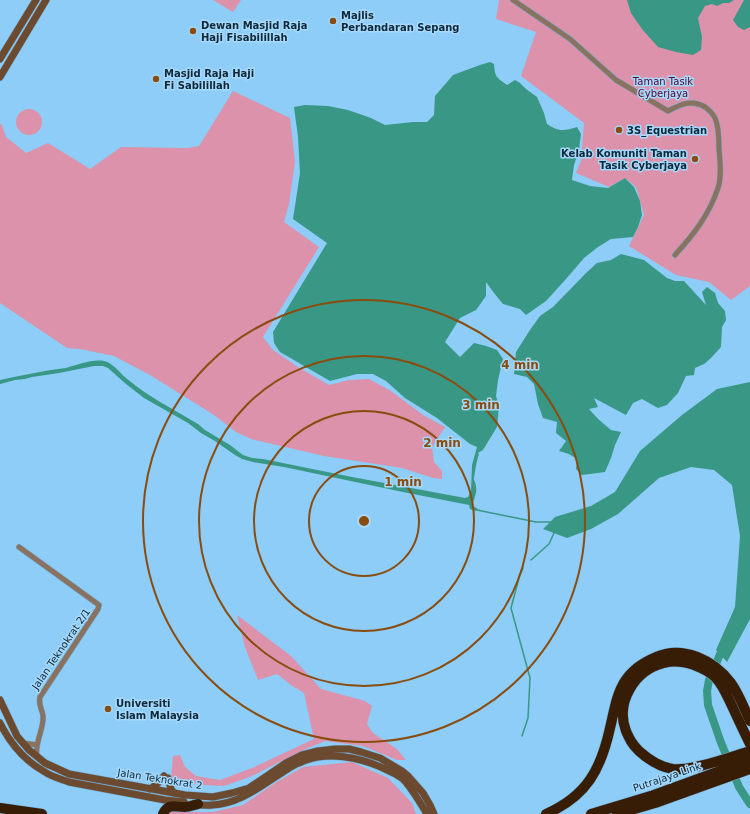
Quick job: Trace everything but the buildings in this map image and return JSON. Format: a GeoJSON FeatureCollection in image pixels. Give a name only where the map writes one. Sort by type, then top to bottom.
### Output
{"type":"FeatureCollection","features":[{"type":"Feature","properties":{"kind":"highway"},"geometry":{"type":"LineString","coordinates":[[546,814],[567,802],[586,786],[602,756],[610,730],[616,700],[620,690],[633,671],[662,654],[682,653],[694,656],[703,664],[708,672],[715,677],[722,686],[750,744]]}},
{"type":"Feature","properties":{"kind":"highway"},"geometry":{"type":"LineString","coordinates":[[750,721],[731,684],[717,668],[703,664],[681,662],[665,663],[647,670],[633,683],[624,703],[624,726],[632,745],[649,760],[659,765],[674,769],[692,768],[750,751]]}},
{"type":"Feature","properties":{"kind":"highway","name":"Putrajaya Link"},"geometry":{"type":"LineString","coordinates":[[617,814],[750,760]]}},
{"type":"Feature","properties":{"kind":"highway","name":"Putrajaya Link"},"geometry":{"type":"LineString","coordinates":[[591,814],[654,799],[750,769]]}},
{"type":"Feature","properties":{"kind":"highway"},"geometry":{"type":"LineString","coordinates":[[163,814],[168,807],[187,807],[198,804]]}},
{"type":"Feature","properties":{"kind":"highway"},"geometry":{"type":"LineString","coordinates":[[0,808],[42,814]]}},
{"type":"Feature","properties":{"kind":"main road"},"geometry":{"type":"LineString","coordinates":[[0,59],[36,0]]}},
{"type":"Feature","properties":{"kind":"main road"},"geometry":{"type":"LineString","coordinates":[[0,77],[46,0]]}},
{"type":"Feature","properties":{"kind":"main road","name":"Jalan Teknokrat 2"},"geometry":{"type":"LineString","coordinates":[[0,700],[17,736],[29,750],[45,763],[69,774],[185,795],[213,797],[249,788],[286,763],[302,755],[318,751],[349,749],[380,758],[396,766],[408,776],[423,793],[434,814]]}},
{"type":"Feature","properties":{"kind":"main road","name":"Jalan Teknokrat 2"},"geometry":{"type":"LineString","coordinates":[[0,723],[7,736],[27,760],[56,778],[69,782],[165,800],[211,806],[225,804],[247,795],[298,763],[332,756],[363,760],[397,775],[403,779],[427,814]]}},
{"type":"Feature","properties":{"kind":"main road"},"geometry":{"type":"LineString","coordinates":[[150,789],[166,777],[174,793]]}},
{"type":"Feature","properties":{"kind":"street"},"geometry":{"type":"LineString","coordinates":[[514,0],[570,39],[616,80],[668,110],[688,103],[700,104],[710,110],[715,118],[718,132],[720,162],[719,181],[704,220],[676,254]]}},
{"type":"Feature","properties":{"kind":"street","name":"Jalan Teknokrat 2/1"},"geometry":{"type":"LineString","coordinates":[[19,547],[99,605],[98,609],[40,697],[39,702],[43,715],[37,745],[37,757]]}},
{"type":"Feature","properties":{"kind":"street"},"geometry":{"type":"LineString","coordinates":[[23,743],[37,745]]}},
{"type":"Feature","properties":{"kind":"green space"},"geometry":{"type":"Polygon","coordinates":[[[213,0],[241,0],[233,12],[213,0]]]}},
{"type":"Feature","properties":{"kind":"green space","name":"Taman Tasik Cyberjaya"},"geometry":{"type":"Polygon","coordinates":[[[499,0],[750,0],[750,286],[731,300],[709,282],[676,275],[629,246],[644,215],[636,187],[625,178],[609,187],[576,173],[581,161],[584,123],[521,76],[536,32],[496,19],[499,0]]]}},
{"type":"Feature","properties":{"kind":"green space"},"geometry":{"type":"Polygon","coordinates":[[[233,91],[290,118],[295,162],[289,204],[284,222],[319,247],[263,337],[273,350],[329,385],[349,380],[369,379],[391,391],[423,415],[445,427],[432,447],[434,462],[442,471],[442,479],[433,478],[402,468],[324,456],[251,439],[236,432],[214,415],[150,375],[114,356],[67,348],[0,303],[0,124],[2,125],[6,137],[26,153],[48,143],[90,169],[121,147],[188,148],[199,146],[233,91]]]}},
{"type":"Feature","properties":{"kind":"green space"},"geometry":{"type":"Polygon","coordinates":[[[29,109],[38,113],[42,122],[38,131],[29,135],[20,131],[16,122],[20,113],[29,109]]]}},
{"type":"Feature","properties":{"kind":"green space"},"geometry":{"type":"Polygon","coordinates":[[[237,615],[291,656],[321,689],[365,701],[372,706],[367,724],[373,733],[397,749],[406,760],[397,760],[363,746],[325,741],[301,751],[252,776],[224,786],[183,782],[176,787],[171,779],[173,756],[180,755],[185,767],[196,776],[220,780],[252,768],[314,739],[304,693],[277,674],[258,680],[245,647],[237,615]]]}},
{"type":"Feature","properties":{"kind":"green space"},"geometry":{"type":"Polygon","coordinates":[[[352,762],[388,778],[412,803],[416,814],[168,814],[173,809],[181,812],[213,812],[243,805],[275,783],[303,767],[352,762]]]}},
{"type":"Feature","properties":{"kind":"shaded area"},"geometry":{"type":"Polygon","coordinates":[[[627,0],[734,0],[717,6],[712,4],[705,6],[698,18],[702,37],[701,50],[693,55],[658,47],[642,29],[631,13],[627,0]]]}},
{"type":"Feature","properties":{"kind":"shaded area"},"geometry":{"type":"Polygon","coordinates":[[[744,0],[750,0],[750,27],[744,30],[738,27],[733,20],[744,0]]]}},
{"type":"Feature","properties":{"kind":"shaded area"},"geometry":{"type":"Polygon","coordinates":[[[490,62],[494,64],[495,72],[498,78],[507,85],[515,80],[537,97],[547,124],[562,130],[577,127],[581,134],[572,180],[590,186],[608,188],[625,178],[634,187],[640,201],[642,215],[633,237],[611,239],[598,247],[584,258],[546,301],[526,315],[520,309],[503,304],[486,282],[486,296],[476,310],[460,318],[445,342],[460,357],[474,343],[497,350],[503,359],[496,396],[499,406],[497,427],[483,450],[478,453],[474,480],[476,491],[473,502],[473,506],[478,509],[476,511],[470,509],[469,505],[242,459],[188,423],[144,398],[108,368],[103,366],[94,366],[0,384],[0,380],[90,362],[104,361],[113,366],[143,391],[198,424],[243,455],[352,477],[465,498],[468,497],[471,491],[472,465],[477,447],[470,444],[437,418],[405,398],[386,381],[373,374],[357,374],[330,381],[280,352],[274,343],[273,332],[327,243],[293,219],[300,173],[298,137],[294,107],[305,105],[328,106],[348,110],[371,118],[385,125],[427,122],[434,115],[435,96],[453,75],[490,62]]]}},
{"type":"Feature","properties":{"kind":"shaded area"},"geometry":{"type":"Polygon","coordinates":[[[621,254],[644,260],[667,278],[675,281],[684,281],[706,305],[702,292],[707,287],[715,293],[718,303],[725,311],[726,320],[722,327],[721,347],[704,364],[695,368],[694,375],[686,376],[678,393],[667,405],[658,408],[642,399],[633,403],[626,415],[594,398],[598,407],[589,409],[611,430],[621,432],[605,472],[582,475],[576,469],[577,459],[569,454],[559,451],[566,441],[556,433],[557,422],[543,418],[538,404],[534,384],[527,377],[514,374],[516,352],[540,316],[553,307],[586,273],[597,263],[611,260],[621,254]]]}},
{"type":"Feature","properties":{"kind":"shaded area"},"geometry":{"type":"Polygon","coordinates":[[[750,382],[750,619],[727,662],[716,650],[735,607],[740,536],[732,485],[714,470],[691,467],[659,478],[618,514],[591,529],[567,538],[543,529],[555,517],[591,506],[615,492],[640,451],[682,415],[717,389],[750,382]]]}},
{"type":"Feature","properties":{"kind":"waterway"},"geometry":{"type":"LineString","coordinates":[[477,510],[536,522],[550,522]]}},
{"type":"Feature","properties":{"kind":"waterway"},"geometry":{"type":"LineString","coordinates":[[531,560],[549,544],[554,533]]}},
{"type":"Feature","properties":{"kind":"waterway"},"geometry":{"type":"LineString","coordinates":[[522,736],[528,718],[530,678],[511,608],[523,568]]}},
{"type":"Feature","properties":{"kind":"waterway"},"geometry":{"type":"LineString","coordinates":[[724,645],[709,680],[707,691],[708,705],[739,787],[750,804]]}},
{"type":"Feature","properties":{"kind":"place","name":"Majlis Perbandaran Sepang"},"geometry":{"type":"Point","coordinates":[333,21]}},
{"type":"Feature","properties":{"kind":"place","name":"Dewan Masjid Raja Haji Fisabilillah"},"geometry":{"type":"Point","coordinates":[193,31]}},
{"type":"Feature","properties":{"kind":"place","name":"Masjid Raja Haji Fi Sabilillah"},"geometry":{"type":"Point","coordinates":[156,79]}},
{"type":"Feature","properties":{"kind":"place","name":"3S_Equestrian"},"geometry":{"type":"Point","coordinates":[619,130]}},
{"type":"Feature","properties":{"kind":"place","name":"Kelab Komuniti Taman Tasik Cyberjaya"},"geometry":{"type":"Point","coordinates":[695,159]}},
{"type":"Feature","properties":{"kind":"place","name":"Universiti Islam Malaysia"},"geometry":{"type":"Point","coordinates":[108,709]}}]}
